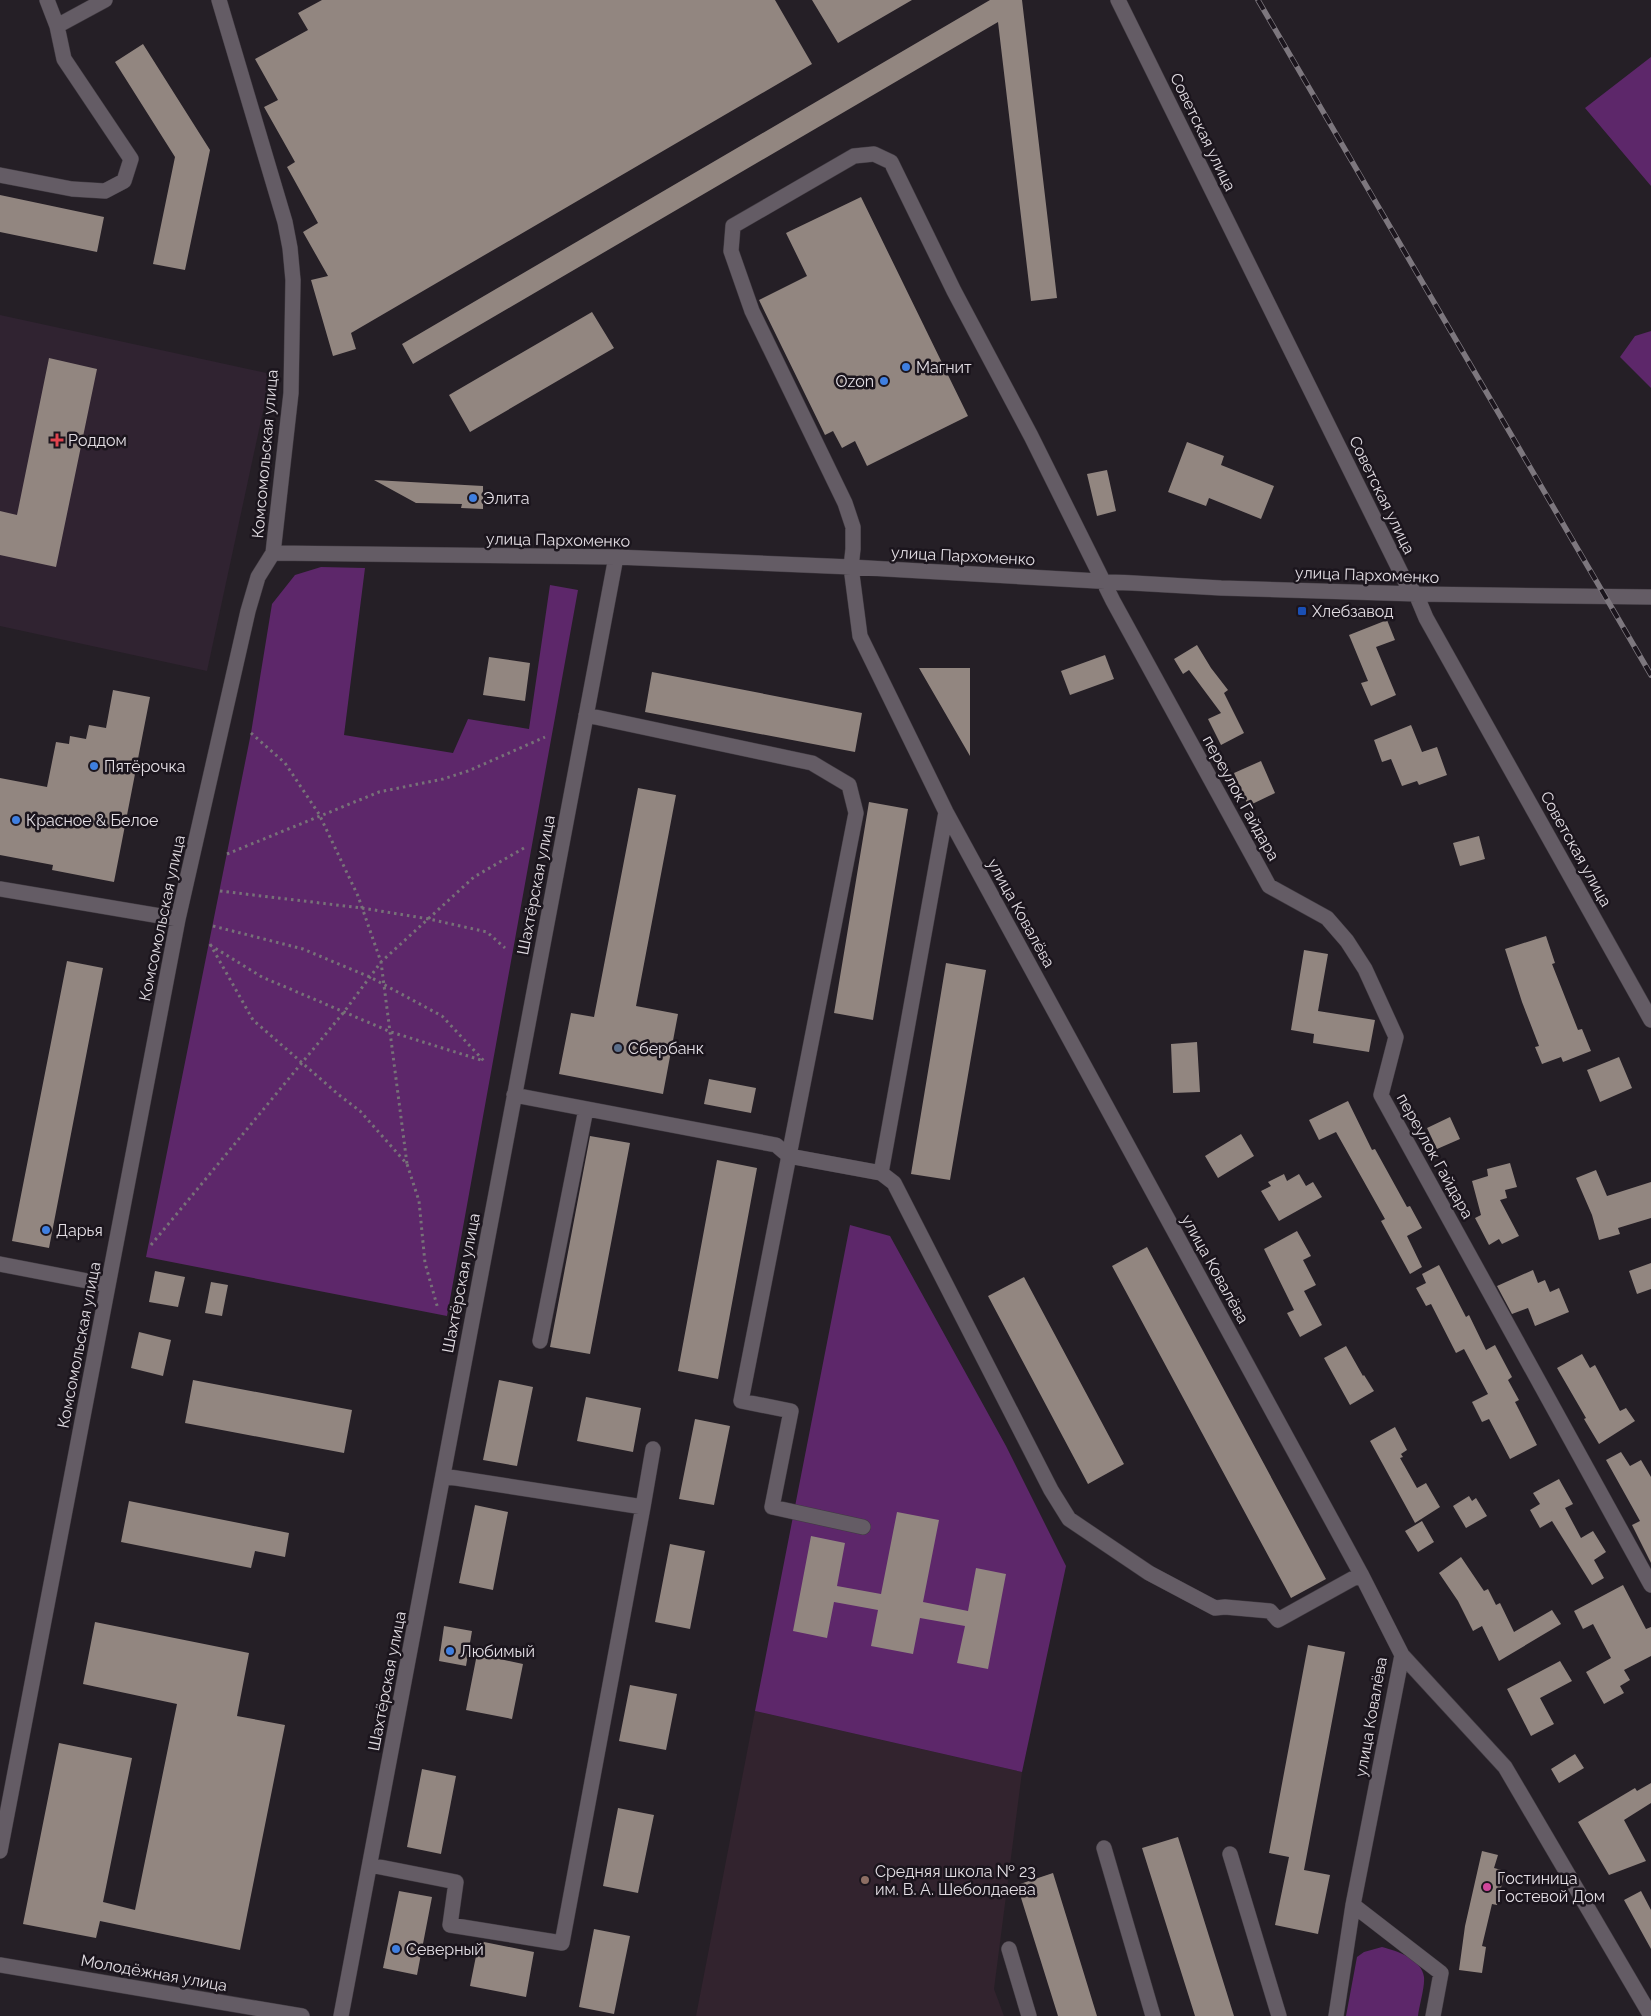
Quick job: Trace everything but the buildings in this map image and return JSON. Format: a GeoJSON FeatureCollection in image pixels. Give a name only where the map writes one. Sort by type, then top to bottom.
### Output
{"type":"FeatureCollection","features":[{"type":"Feature","properties":{"kind":"street"},"geometry":{"type":"LineString","coordinates":[[0,175],[72,189],[105,191],[124,181],[131,159],[64,60],[57,26],[46,0]]}},
{"type":"Feature","properties":{"kind":"street"},"geometry":{"type":"LineString","coordinates":[[57,26],[105,0]]}},
{"type":"Feature","properties":{"kind":"street","name":"Комсомольская улица"},"geometry":{"type":"LineString","coordinates":[[0,1851],[178,919],[248,611],[258,577],[273,553],[291,393],[293,280],[290,248],[285,222],[219,0]]}},
{"type":"Feature","properties":{"kind":"street","name":"Советская улица"},"geometry":{"type":"LineString","coordinates":[[1118,0],[1406,583],[1416,594],[1426,618],[1651,1020]]}},
{"type":"Feature","properties":{"kind":"street","name":"переулок Гайдара"},"geometry":{"type":"LineString","coordinates":[[851,567],[854,548],[853,527],[845,503],[752,311],[731,251],[733,226],[854,156],[874,154],[891,162],[954,291],[1113,601],[1269,886],[1326,918],[1347,941],[1365,969],[1396,1037],[1381,1095],[1651,1585]]}},
{"type":"Feature","properties":{"kind":"street","name":"улица Пархоменко"},"geometry":{"type":"LineString","coordinates":[[273,553],[616,558],[851,567],[1221,588],[1416,594],[1651,597]]}},
{"type":"Feature","properties":{"kind":"street","name":"Шахтёрская улица"},"geometry":{"type":"LineString","coordinates":[[341,2016],[616,558]]}},
{"type":"Feature","properties":{"kind":"street","name":"улица Ковалёва"},"geometry":{"type":"LineString","coordinates":[[851,567],[860,636],[946,812],[1361,1574],[1402,1656],[1354,1905],[1336,2016]]}},
{"type":"Feature","properties":{"kind":"street"},"geometry":{"type":"LineString","coordinates":[[586,715],[812,763],[849,785],[856,813],[740,1402],[791,1411],[772,1507],[863,1527]]}},
{"type":"Feature","properties":{"kind":"street"},"geometry":{"type":"LineString","coordinates":[[881,1172],[946,812]]}},
{"type":"Feature","properties":{"kind":"street"},"geometry":{"type":"LineString","coordinates":[[0,889],[178,919]]}},
{"type":"Feature","properties":{"kind":"street"},"geometry":{"type":"LineString","coordinates":[[514,1095],[776,1145],[789,1156],[881,1172],[894,1183],[1051,1490],[1069,1519],[1148,1573],[1215,1608],[1225,1607],[1270,1611],[1278,1620],[1361,1574]]}},
{"type":"Feature","properties":{"kind":"street"},"geometry":{"type":"LineString","coordinates":[[540,1341],[586,1109]]}},
{"type":"Feature","properties":{"kind":"street"},"geometry":{"type":"LineString","coordinates":[[0,1264],[108,1285]]}},
{"type":"Feature","properties":{"kind":"street"},"geometry":{"type":"LineString","coordinates":[[370,1865],[456,1882],[450,1925],[562,1943],[653,1449]]}},
{"type":"Feature","properties":{"kind":"street"},"geometry":{"type":"LineString","coordinates":[[443,1476],[643,1506]]}},
{"type":"Feature","properties":{"kind":"street"},"geometry":{"type":"LineString","coordinates":[[1402,1656],[1505,1767],[1651,2016]]}},
{"type":"Feature","properties":{"kind":"street"},"geometry":{"type":"LineString","coordinates":[[1104,1848],[1153,2016]]}},
{"type":"Feature","properties":{"kind":"street"},"geometry":{"type":"LineString","coordinates":[[1230,1854],[1279,2016]]}},
{"type":"Feature","properties":{"kind":"street"},"geometry":{"type":"LineString","coordinates":[[1354,1905],[1441,1973],[1433,2016]]}},
{"type":"Feature","properties":{"kind":"street"},"geometry":{"type":"LineString","coordinates":[[1009,1949],[1029,2016]]}},
{"type":"Feature","properties":{"kind":"street","name":"Молодёжная улица"},"geometry":{"type":"LineString","coordinates":[[0,1965],[302,2016]]}},
{"type":"Feature","properties":{"kind":"path"},"geometry":{"type":"LineString","coordinates":[[250,733],[285,763],[320,816],[358,896],[382,962],[407,1164],[419,1201],[425,1263],[438,1309]]}},
{"type":"Feature","properties":{"kind":"path"},"geometry":{"type":"LineString","coordinates":[[227,854],[379,792],[444,779],[468,771],[545,737]]}},
{"type":"Feature","properties":{"kind":"path"},"geometry":{"type":"LineString","coordinates":[[151,1245],[344,1012],[382,962],[474,877],[524,848]]}},
{"type":"Feature","properties":{"kind":"path"},"geometry":{"type":"LineString","coordinates":[[220,891],[362,908],[429,919],[487,932],[506,948]]}},
{"type":"Feature","properties":{"kind":"path"},"geometry":{"type":"LineString","coordinates":[[213,926],[303,949],[370,977],[442,1016],[484,1061],[391,1032],[262,977],[210,944],[253,1020],[360,1111],[407,1164]]}},
{"type":"Feature","properties":{"kind":"shaded area"},"geometry":{"type":"Polygon","coordinates":[[[1651,57],[1651,186],[1585,108],[1651,57]]]}},
{"type":"Feature","properties":{"kind":"shaded area"},"geometry":{"type":"Polygon","coordinates":[[[0,315],[271,374],[207,671],[0,626],[0,315]]]}},
{"type":"Feature","properties":{"kind":"shaded area"},"geometry":{"type":"Polygon","coordinates":[[[1651,331],[1651,388],[1620,357],[1635,336],[1651,331]]]}},
{"type":"Feature","properties":{"kind":"shaded area"},"geometry":{"type":"Polygon","coordinates":[[[321,567],[365,568],[344,735],[453,753],[468,719],[529,729],[550,585],[578,590],[447,1316],[146,1257],[251,733],[272,604],[295,575],[321,567]]]}},
{"type":"Feature","properties":{"kind":"shaded area"},"geometry":{"type":"Polygon","coordinates":[[[850,1225],[890,1236],[1006,1446],[1066,1566],[1022,1772],[755,1711],[850,1225]]]}},
{"type":"Feature","properties":{"kind":"shaded area","name":"Средняя школа № 23 им. В. А. Шеболдаева"},"geometry":{"type":"Polygon","coordinates":[[[755,1711],[1022,1772],[994,1989],[1004,2016],[696,2016],[755,1711]]]}},
{"type":"Feature","properties":{"kind":"shaded area"},"geometry":{"type":"Polygon","coordinates":[[[1382,1947],[1408,1957],[1419,1965],[1424,1977],[1424,1986],[1418,2016],[1346,2016],[1357,1957],[1364,1952],[1382,1947]]]}},
{"type":"Feature","properties":{"kind":"railway"},"geometry":{"type":"LineString","coordinates":[[1258,0],[1651,675]]}},
{"type":"Feature","properties":{"kind":"place","name":"Магнит"},"geometry":{"type":"Point","coordinates":[906,367]}},
{"type":"Feature","properties":{"kind":"place","name":"Ozon"},"geometry":{"type":"Point","coordinates":[884,381]}},
{"type":"Feature","properties":{"kind":"place","name":"Роддом"},"geometry":{"type":"Point","coordinates":[57,440]}},
{"type":"Feature","properties":{"kind":"place","name":"Элита"},"geometry":{"type":"Point","coordinates":[473,498]}},
{"type":"Feature","properties":{"kind":"place","name":"Хлебзавод"},"geometry":{"type":"Point","coordinates":[1302,611]}},
{"type":"Feature","properties":{"kind":"place","name":"Пятёрочка"},"geometry":{"type":"Point","coordinates":[94,766]}},
{"type":"Feature","properties":{"kind":"place","name":"Красное & Белое"},"geometry":{"type":"Point","coordinates":[16,820]}},
{"type":"Feature","properties":{"kind":"place","name":"Сбербанк"},"geometry":{"type":"Point","coordinates":[618,1048]}},
{"type":"Feature","properties":{"kind":"place","name":"Дарья"},"geometry":{"type":"Point","coordinates":[46,1230]}},
{"type":"Feature","properties":{"kind":"place","name":"Любимый"},"geometry":{"type":"Point","coordinates":[450,1651]}},
{"type":"Feature","properties":{"kind":"place","name":"Средняя школа № 23 им. В. А. Шеболдаева"},"geometry":{"type":"Point","coordinates":[865,1880]}},
{"type":"Feature","properties":{"kind":"place","name":"Гостиница Гостевой Дом"},"geometry":{"type":"Point","coordinates":[1487,1887]}},
{"type":"Feature","properties":{"kind":"place","name":"Северный"},"geometry":{"type":"Point","coordinates":[396,1949]}}]}
